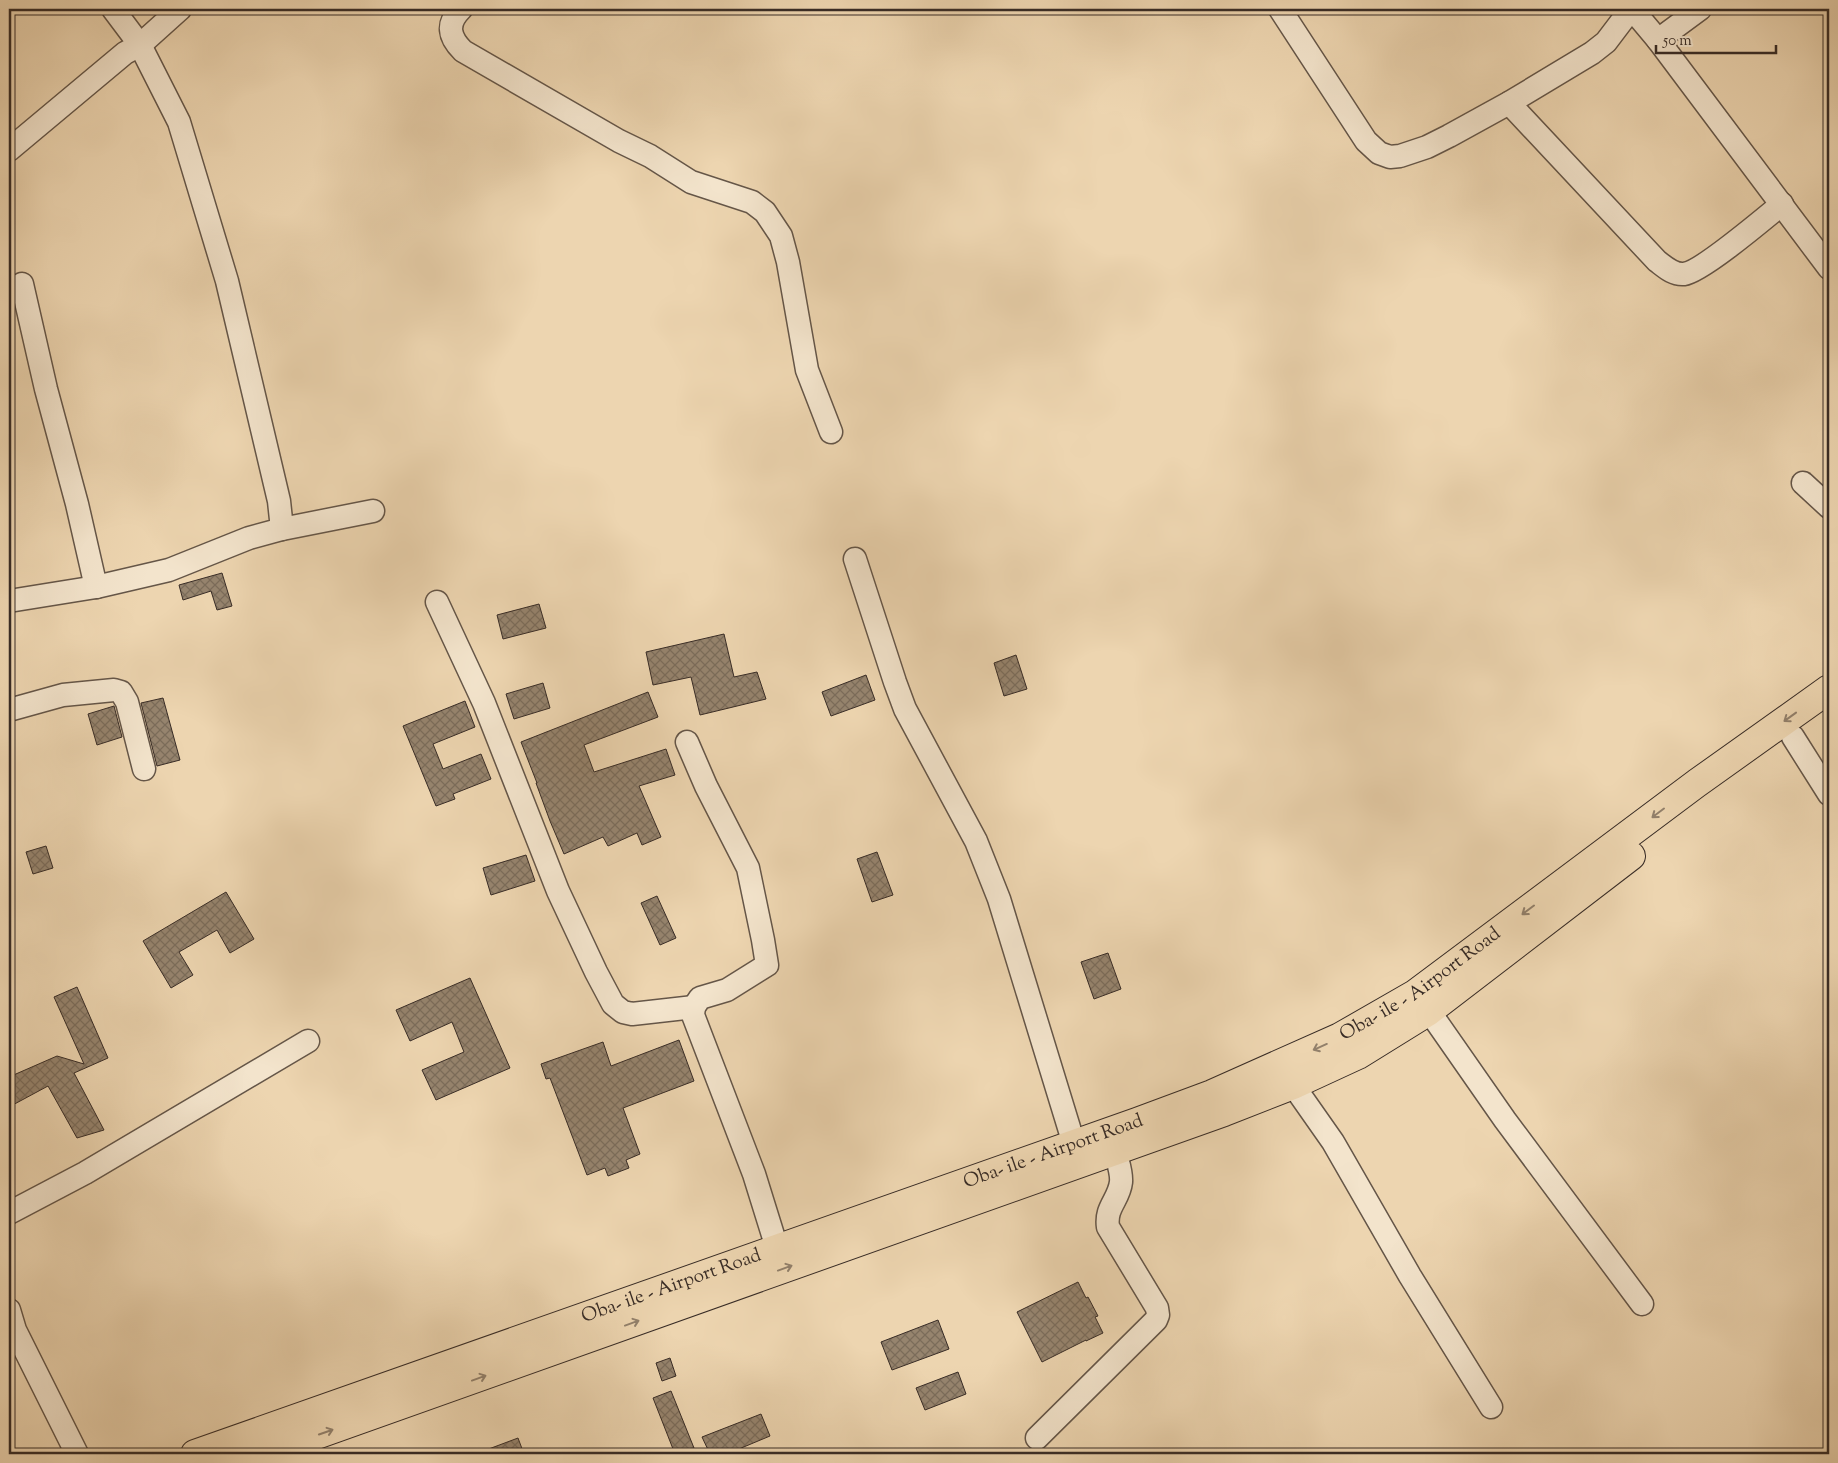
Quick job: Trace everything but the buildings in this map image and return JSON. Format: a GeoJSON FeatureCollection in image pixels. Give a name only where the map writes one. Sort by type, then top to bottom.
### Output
{"type":"FeatureCollection","features":[{"type":"Feature","properties":{"kind":"main road","name":"Oba- ile - Airport Road"},"geometry":{"type":"LineString","coordinates":[[263,1454],[777,1248],[1212,1094],[1340,1037],[1415,994],[1697,784],[1823,705]]}},
{"type":"Feature","properties":{"kind":"main road","name":"Oba- ile - Airport Road"},"geometry":{"type":"LineString","coordinates":[[195,1454],[545,1342],[1115,1150],[1293,1085],[1358,1055],[1430,1011],[1714,793],[1793,738],[1823,705]]}},
{"type":"Feature","properties":{"kind":"street"},"geometry":{"type":"LineString","coordinates":[[113,9],[140,45],[179,122],[227,281],[277,495],[282,529]]}},
{"type":"Feature","properties":{"kind":"street"},"geometry":{"type":"LineString","coordinates":[[9,150],[126,53],[140,45],[180,9]]}},
{"type":"Feature","properties":{"kind":"street"},"geometry":{"type":"LineString","coordinates":[[461,9],[455,14],[451,23],[451,34],[463,51],[619,141],[650,156],[683,178],[752,202],[765,212],[781,236],[788,262],[807,370],[831,432]]}},
{"type":"Feature","properties":{"kind":"street"},"geometry":{"type":"LineString","coordinates":[[1280,9],[1366,141],[1379,153],[1390,157],[1400,156],[1426,147],[1509,103],[1592,53],[1606,42],[1632,9],[1658,40],[1829,268]]}},
{"type":"Feature","properties":{"kind":"street"},"geometry":{"type":"LineString","coordinates":[[1658,40],[1700,9]]}},
{"type":"Feature","properties":{"kind":"street"},"geometry":{"type":"LineString","coordinates":[[1509,103],[1657,261],[1676,274],[1691,272],[1723,251],[1782,204]]}},
{"type":"Feature","properties":{"kind":"street"},"geometry":{"type":"LineString","coordinates":[[22,284],[46,389],[77,504],[96,587]]}},
{"type":"Feature","properties":{"kind":"street"},"geometry":{"type":"LineString","coordinates":[[1803,483],[1829,507]]}},
{"type":"Feature","properties":{"kind":"street"},"geometry":{"type":"LineString","coordinates":[[9,601],[96,587],[169,570],[249,538],[282,529],[373,511]]}},
{"type":"Feature","properties":{"kind":"street"},"geometry":{"type":"LineString","coordinates":[[855,559],[895,682],[906,709],[976,841],[999,899],[1074,1144]]}},
{"type":"Feature","properties":{"kind":"street"},"geometry":{"type":"LineString","coordinates":[[437,602],[484,703],[558,891],[613,1004],[623,1012],[632,1014],[694,1007]]}},
{"type":"Feature","properties":{"kind":"street"},"geometry":{"type":"LineString","coordinates":[[9,710],[63,695],[114,690],[121,692],[127,702],[144,769]]}},
{"type":"Feature","properties":{"kind":"street"},"geometry":{"type":"LineString","coordinates":[[1793,738],[1829,794]]}},
{"type":"Feature","properties":{"kind":"street"},"geometry":{"type":"LineString","coordinates":[[687,742],[706,786],[748,868],[763,940],[766,965],[727,990],[700,998],[694,1007],[693,1015],[754,1174],[777,1248]]}},
{"type":"Feature","properties":{"kind":"street"},"geometry":{"type":"LineString","coordinates":[[1430,1011],[1505,1120],[1642,1304]]}},
{"type":"Feature","properties":{"kind":"street"},"geometry":{"type":"LineString","coordinates":[[9,1213],[85,1173],[308,1041]]}},
{"type":"Feature","properties":{"kind":"street"},"geometry":{"type":"LineString","coordinates":[[1293,1085],[1334,1142],[1410,1276],[1491,1407]]}},
{"type":"Feature","properties":{"kind":"street"},"geometry":{"type":"LineString","coordinates":[[1037,1438],[1156,1320],[1158,1315],[1152,1300],[1108,1227],[1107,1217],[1109,1209],[1118,1196],[1121,1182],[1115,1150]]}},
{"type":"Feature","properties":{"kind":"street"},"geometry":{"type":"LineString","coordinates":[[9,1310],[16,1330],[77,1454]]}}]}
